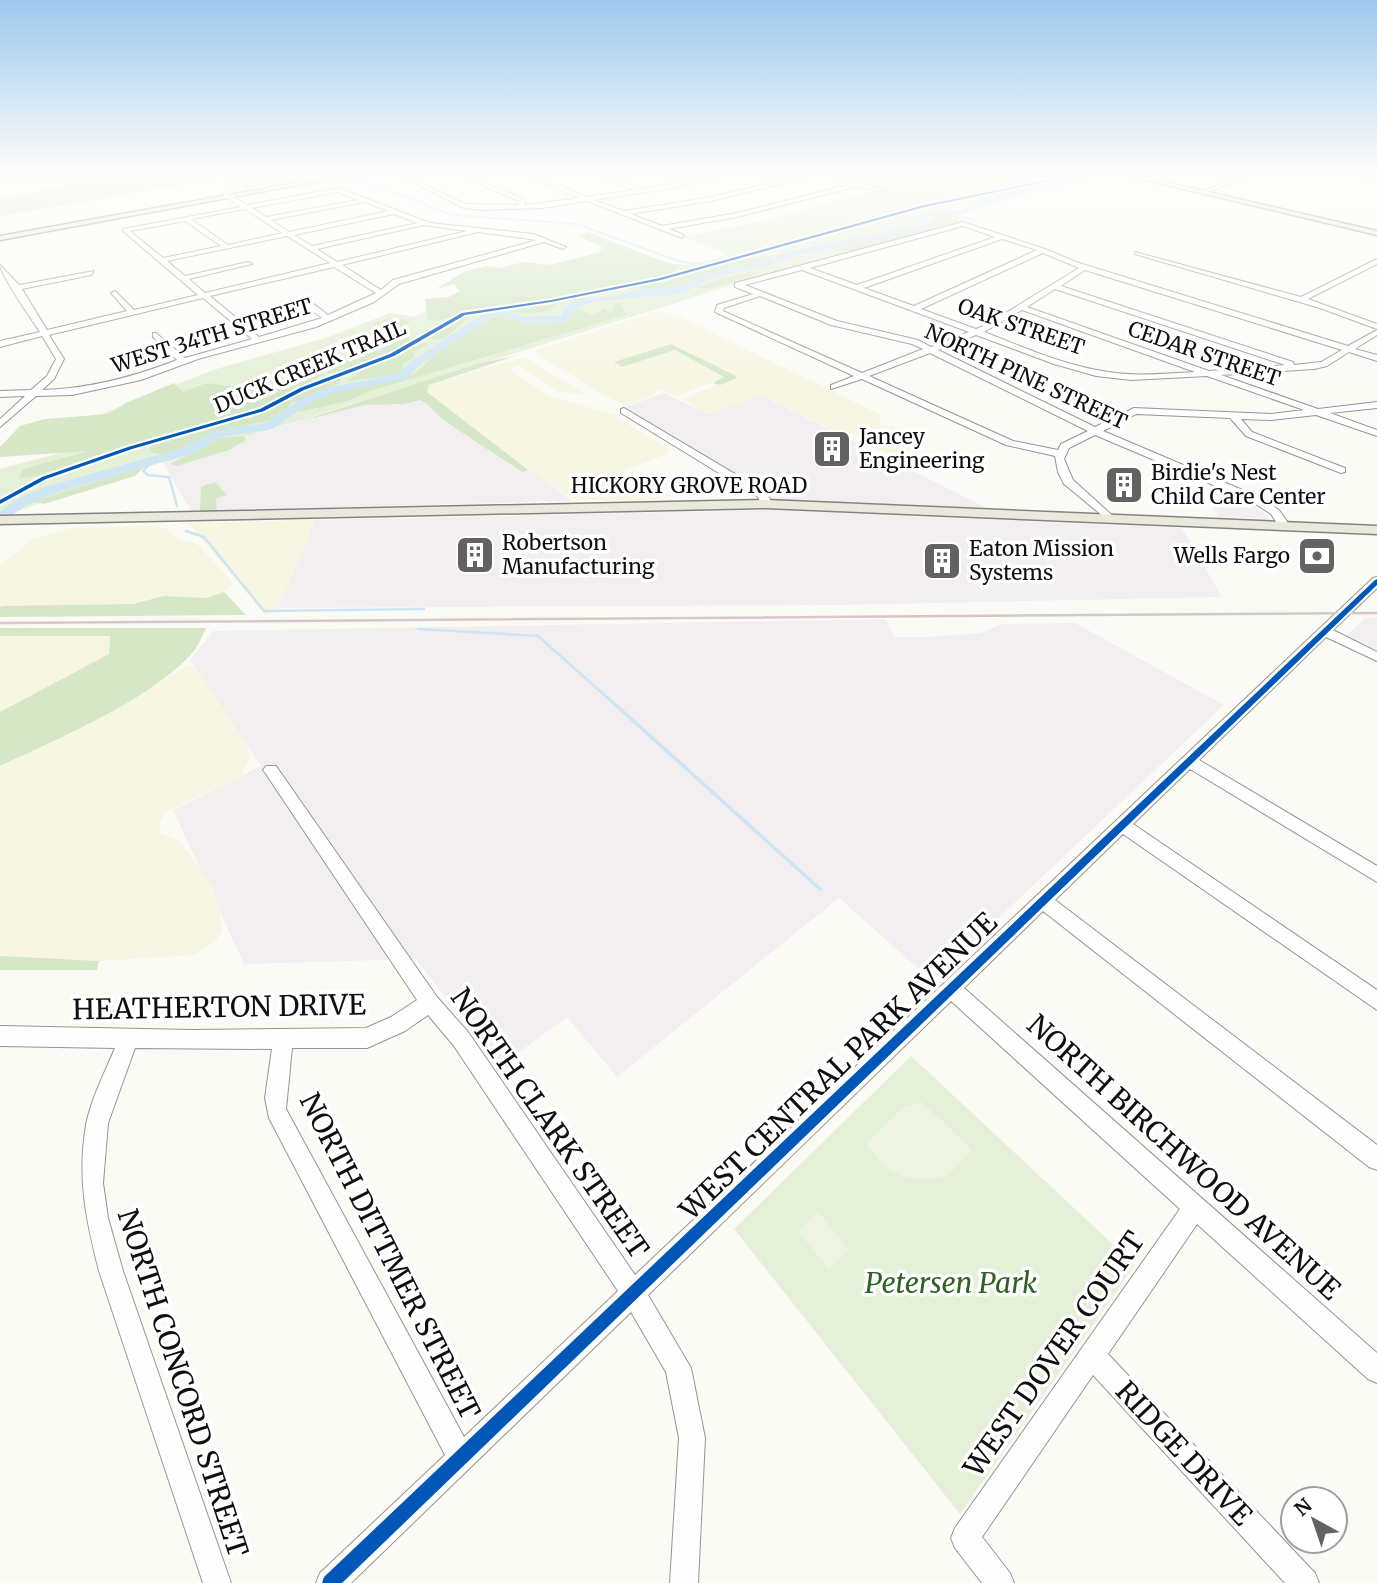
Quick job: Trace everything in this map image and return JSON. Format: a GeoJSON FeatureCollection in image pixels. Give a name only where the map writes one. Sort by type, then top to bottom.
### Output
{"type":"FeatureCollection","features":[{"type":"Feature","properties":{"kind":"main road","name":"HICKORY GROVE ROAD"},"geometry":{"type":"LineString","coordinates":[[0,520],[766,504],[1376,531]]}},
{"type":"Feature","properties":{"kind":"street"},"geometry":{"type":"LineString","coordinates":[[147,247],[259,341]]}},
{"type":"Feature","properties":{"kind":"street"},"geometry":{"type":"LineString","coordinates":[[164,260],[227,247]]}},
{"type":"Feature","properties":{"kind":"street"},"geometry":{"type":"LineString","coordinates":[[307,247],[381,293]]}},
{"type":"Feature","properties":{"kind":"street"},"geometry":{"type":"LineString","coordinates":[[310,249],[319,247]]}},
{"type":"Feature","properties":{"kind":"street"},"geometry":{"type":"LineString","coordinates":[[0,344],[412,247]]}},
{"type":"Feature","properties":{"kind":"street","name":"WEST 34TH STREET"},"geometry":{"type":"LineString","coordinates":[[0,394],[107,387],[183,361],[328,319],[381,293],[396,282],[455,262],[516,247]]}},
{"type":"Feature","properties":{"kind":"street"},"geometry":{"type":"LineString","coordinates":[[804,268],[880,247]]}},
{"type":"Feature","properties":{"kind":"street"},"geometry":{"type":"LineString","coordinates":[[856,288],[971,247]]}},
{"type":"Feature","properties":{"kind":"street"},"geometry":{"type":"LineString","coordinates":[[1034,247],[1084,268],[1377,358]]}},
{"type":"Feature","properties":{"kind":"street"},"geometry":{"type":"LineString","coordinates":[[914,309],[1043,250]]}},
{"type":"Feature","properties":{"kind":"street"},"geometry":{"type":"LineString","coordinates":[[1137,253],[1300,300],[1377,327]]}},
{"type":"Feature","properties":{"kind":"street"},"geometry":{"type":"LineString","coordinates":[[1300,300],[1377,261]]}},
{"type":"Feature","properties":{"kind":"street"},"geometry":{"type":"LineString","coordinates":[[185,278],[248,264]]}},
{"type":"Feature","properties":{"kind":"street"},"geometry":{"type":"LineString","coordinates":[[17,288],[91,273],[84,266]]}},
{"type":"Feature","properties":{"kind":"street"},"geometry":{"type":"LineString","coordinates":[[0,267],[17,288],[58,352],[59,365],[0,424]]}},
{"type":"Feature","properties":{"kind":"street","name":"NORTH PINE STREET"},"geometry":{"type":"LineString","coordinates":[[804,268],[738,285],[834,323],[899,337],[931,349],[1095,430],[1255,499],[1275,512],[1284,526]]}},
{"type":"Feature","properties":{"kind":"street","name":"OAK STREET"},"geometry":{"type":"LineString","coordinates":[[804,268],[1080,369],[1110,375],[1150,377],[1324,364],[1377,332]]}},
{"type":"Feature","properties":{"kind":"street"},"geometry":{"type":"LineString","coordinates":[[834,387],[978,331],[1084,268]]}},
{"type":"Feature","properties":{"kind":"street"},"geometry":{"type":"LineString","coordinates":[[1359,271],[1377,275]]}},
{"type":"Feature","properties":{"kind":"street"},"geometry":{"type":"LineString","coordinates":[[1054,286],[1299,367]]}},
{"type":"Feature","properties":{"kind":"street"},"geometry":{"type":"LineString","coordinates":[[115,293],[133,313]]}},
{"type":"Feature","properties":{"kind":"street"},"geometry":{"type":"LineString","coordinates":[[760,294],[718,309],[719,312],[1010,443],[1060,454]]}},
{"type":"Feature","properties":{"kind":"street"},"geometry":{"type":"LineString","coordinates":[[303,300],[328,319]]}},
{"type":"Feature","properties":{"kind":"street","name":"CEDAR STREET"},"geometry":{"type":"LineString","coordinates":[[1020,307],[1377,433]]}},
{"type":"Feature","properties":{"kind":"street"},"geometry":{"type":"LineString","coordinates":[[156,335],[183,361]]}},
{"type":"Feature","properties":{"kind":"street"},"geometry":{"type":"LineString","coordinates":[[1110,519],[1104,511],[1074,491],[1061,470],[1060,454],[1065,446],[1125,414],[1142,410],[1234,417],[1319,412],[1377,405]]}},
{"type":"Feature","properties":{"kind":"street"},"geometry":{"type":"LineString","coordinates":[[624,411],[763,495],[766,504]]}},
{"type":"Feature","properties":{"kind":"street"},"geometry":{"type":"LineString","coordinates":[[1234,417],[1249,433],[1341,470]]}},
{"type":"Feature","properties":{"kind":"street","name":"WEST CENTRAL PARK AVENUE"},"geometry":{"type":"LineString","coordinates":[[330,1583],[1377,581]]}},
{"type":"Feature","properties":{"kind":"street"},"geometry":{"type":"LineString","coordinates":[[1326,632],[1377,657]]}},
{"type":"Feature","properties":{"kind":"street"},"geometry":{"type":"LineString","coordinates":[[1189,761],[1377,875]]}},
{"type":"Feature","properties":{"kind":"street","name":"NORTH CLARK STREET"},"geometry":{"type":"LineString","coordinates":[[271,770],[430,1003],[461,1039],[632,1293],[678,1368],[692,1438],[684,1583]]}},
{"type":"Feature","properties":{"kind":"street"},"geometry":{"type":"LineString","coordinates":[[1122,825],[1377,1001]]}},
{"type":"Feature","properties":{"kind":"street"},"geometry":{"type":"LineString","coordinates":[[1043,901],[1377,1159]]}},
{"type":"Feature","properties":{"kind":"street","name":"NORTH BIRCHWOOD AVENUE"},"geometry":{"type":"LineString","coordinates":[[951,989],[1377,1370]]}},
{"type":"Feature","properties":{"kind":"street","name":"HEATHERTON DRIVE"},"geometry":{"type":"LineString","coordinates":[[0,1036],[128,1039],[366,1038],[398,1024],[430,1003]]}},
{"type":"Feature","properties":{"kind":"street","name":"NORTH CONCORD STREET"},"geometry":{"type":"LineString","coordinates":[[128,1039],[97,1124],[92,1183],[97,1218],[111,1271],[217,1583]]}},
{"type":"Feature","properties":{"kind":"street","name":"NORTH DITTMER STREET"},"geometry":{"type":"LineString","coordinates":[[283,1039],[275,1098],[276,1111],[460,1457]]}},
{"type":"Feature","properties":{"kind":"street","name":"WEST DOVER COURT"},"geometry":{"type":"LineString","coordinates":[[1000,1583],[965,1538],[1196,1206]]}},
{"type":"Feature","properties":{"kind":"street","name":"RIDGE DRIVE"},"geometry":{"type":"LineString","coordinates":[[1091,1354],[1305,1583]]}},
{"type":"Feature","properties":{"kind":"shaded area"},"geometry":{"type":"Polygon","coordinates":[[[419,384],[572,501],[191,511],[163,463],[419,384]]]}},
{"type":"Feature","properties":{"kind":"shaded area"},"geometry":{"type":"Polygon","coordinates":[[[664,393],[709,414],[761,395],[987,508],[776,500],[622,408],[664,393]]]}},
{"type":"Feature","properties":{"kind":"shaded area"},"geometry":{"type":"Polygon","coordinates":[[[1221,490],[1254,505],[1270,519],[1218,517],[1208,499],[1221,490]]]}},
{"type":"Feature","properties":{"kind":"shaded area"},"geometry":{"type":"Polygon","coordinates":[[[771,510],[1182,528],[1222,597],[839,605],[278,608],[315,520],[771,510]]]}},
{"type":"Feature","properties":{"kind":"shaded area"},"geometry":{"type":"Polygon","coordinates":[[[1365,618],[1377,618],[1377,651],[1346,636],[1365,618]]]}},
{"type":"Feature","properties":{"kind":"shaded area"},"geometry":{"type":"Polygon","coordinates":[[[886,619],[894,637],[980,633],[1002,624],[1075,623],[1224,705],[932,981],[839,898],[617,1077],[567,1017],[499,1067],[416,959],[244,964],[173,810],[261,766],[190,660],[213,631],[886,619]]]}},
{"type":"Feature","properties":{"kind":"green space"},"geometry":{"type":"Polygon","coordinates":[[[602,247],[626,247],[667,263],[692,266],[676,267],[673,273],[656,278],[546,300],[468,310],[443,320],[428,321],[425,299],[449,297],[460,291],[454,284],[436,289],[465,271],[487,266],[501,268],[523,262],[550,265],[600,252],[602,247]]]}},
{"type":"Feature","properties":{"kind":"green space"},"geometry":{"type":"Polygon","coordinates":[[[709,247],[872,247],[756,278],[163,463],[156,456],[19,511],[0,512],[0,469],[116,438],[102,414],[213,370],[329,337],[390,313],[414,317],[438,305],[702,263],[727,254],[709,247]]]}},
{"type":"Feature","properties":{"kind":"green space"},"geometry":{"type":"Polygon","coordinates":[[[828,247],[867,247],[852,251],[823,248],[828,247]]]}},
{"type":"Feature","properties":{"kind":"green space"},"geometry":{"type":"Polygon","coordinates":[[[769,256],[773,260],[692,281],[682,289],[607,289],[656,281],[710,265],[769,256]]]}},
{"type":"Feature","properties":{"kind":"green space"},"geometry":{"type":"Polygon","coordinates":[[[751,271],[762,273],[709,289],[694,287],[751,271]]]}},
{"type":"Feature","properties":{"kind":"green space"},"geometry":{"type":"Polygon","coordinates":[[[595,293],[584,299],[560,303],[550,311],[523,314],[501,310],[472,315],[443,339],[431,339],[430,336],[471,312],[595,293]]]}},
{"type":"Feature","properties":{"kind":"green space"},"geometry":{"type":"Polygon","coordinates":[[[615,303],[621,303],[626,315],[370,391],[348,401],[298,412],[322,395],[336,390],[414,374],[437,352],[496,315],[518,321],[570,319],[572,312],[577,309],[592,315],[606,308],[607,312],[613,312],[615,303]]]}},
{"type":"Feature","properties":{"kind":"green space"},"geometry":{"type":"Polygon","coordinates":[[[657,311],[678,316],[881,415],[880,424],[911,430],[923,435],[926,441],[893,457],[869,444],[863,437],[831,429],[762,395],[709,414],[681,399],[736,378],[671,344],[615,363],[623,367],[675,350],[725,377],[677,396],[658,389],[654,395],[625,406],[593,389],[539,355],[536,350],[657,311]]]}},
{"type":"Feature","properties":{"kind":"green space"},"geometry":{"type":"Polygon","coordinates":[[[391,318],[411,321],[393,331],[396,336],[409,337],[410,341],[359,367],[327,373],[251,412],[101,454],[34,477],[19,478],[23,469],[89,451],[0,457],[0,447],[20,426],[45,419],[108,414],[126,403],[174,383],[183,392],[207,383],[232,387],[251,383],[268,388],[286,380],[281,367],[359,359],[367,352],[352,349],[372,333],[375,323],[391,318]]]}},
{"type":"Feature","properties":{"kind":"green space"},"geometry":{"type":"Polygon","coordinates":[[[423,343],[429,344],[414,352],[415,356],[403,365],[403,374],[347,381],[366,368],[423,343]]]}},
{"type":"Feature","properties":{"kind":"green space"},"geometry":{"type":"Polygon","coordinates":[[[671,344],[737,378],[720,385],[713,383],[724,377],[675,350],[622,367],[614,362],[671,344]]]}},
{"type":"Feature","properties":{"kind":"green space"},"geometry":{"type":"Polygon","coordinates":[[[515,356],[429,385],[427,392],[528,470],[523,472],[444,420],[420,400],[404,404],[364,405],[301,421],[477,364],[515,356]]]}},
{"type":"Feature","properties":{"kind":"green space"},"geometry":{"type":"Polygon","coordinates":[[[523,357],[586,394],[559,392],[519,365],[509,369],[547,395],[614,415],[669,450],[665,455],[617,473],[622,477],[655,481],[672,497],[639,501],[574,500],[528,470],[427,393],[429,385],[523,357]]]}},
{"type":"Feature","properties":{"kind":"green space"},"geometry":{"type":"Polygon","coordinates":[[[340,377],[340,383],[291,403],[286,411],[270,420],[218,432],[165,455],[153,453],[148,446],[266,411],[313,386],[340,377]]]}},
{"type":"Feature","properties":{"kind":"green space"},"geometry":{"type":"Polygon","coordinates":[[[243,436],[246,440],[229,450],[177,466],[170,464],[220,438],[243,436]]]}},
{"type":"Feature","properties":{"kind":"green space"},"geometry":{"type":"Polygon","coordinates":[[[145,461],[148,463],[135,476],[44,504],[33,502],[124,472],[145,461]]]}},
{"type":"Feature","properties":{"kind":"green space"},"geometry":{"type":"Polygon","coordinates":[[[215,482],[227,495],[216,498],[217,511],[200,512],[201,487],[215,482]]]}},
{"type":"Feature","properties":{"kind":"green space"},"geometry":{"type":"Polygon","coordinates":[[[315,520],[278,608],[266,616],[188,523],[315,520]]]}},
{"type":"Feature","properties":{"kind":"green space"},"geometry":{"type":"Polygon","coordinates":[[[154,525],[167,529],[179,539],[197,544],[227,575],[232,584],[224,592],[206,598],[164,596],[133,604],[0,607],[0,565],[33,539],[70,528],[154,525]]]}},
{"type":"Feature","properties":{"kind":"green space"},"geometry":{"type":"Polygon","coordinates":[[[224,592],[246,615],[0,617],[0,607],[3,606],[133,604],[164,596],[206,598],[224,592]]]}},
{"type":"Feature","properties":{"kind":"green space"},"geometry":{"type":"Polygon","coordinates":[[[0,628],[206,628],[193,652],[154,686],[103,716],[0,766],[0,712],[109,654],[110,636],[0,636],[0,628]]]}},
{"type":"Feature","properties":{"kind":"green space"},"geometry":{"type":"Polygon","coordinates":[[[110,635],[109,654],[0,712],[0,636],[110,635]]]}},
{"type":"Feature","properties":{"kind":"green space"},"geometry":{"type":"Polygon","coordinates":[[[189,665],[199,672],[247,745],[250,758],[241,776],[166,812],[159,823],[160,833],[180,841],[214,889],[223,929],[216,941],[194,955],[99,961],[0,956],[0,766],[74,732],[189,665]]]}},
{"type":"Feature","properties":{"kind":"green space"},"geometry":{"type":"Polygon","coordinates":[[[0,956],[99,961],[97,970],[0,970],[0,956]]]}},
{"type":"Feature","properties":{"kind":"green space","name":"Petersen Park"},"geometry":{"type":"Polygon","coordinates":[[[911,1056],[1135,1265],[960,1514],[734,1229],[911,1056]]]}},
{"type":"Feature","properties":{"kind":"green space"},"geometry":{"type":"Polygon","coordinates":[[[922,1102],[972,1149],[947,1177],[921,1179],[900,1175],[882,1164],[866,1143],[904,1106],[922,1102]]]}},
{"type":"Feature","properties":{"kind":"green space"},"geometry":{"type":"Polygon","coordinates":[[[818,1212],[849,1249],[829,1270],[798,1231],[818,1212]]]}},
{"type":"Feature","properties":{"kind":"waterway"},"geometry":{"type":"LineString","coordinates":[[639,247],[678,261],[741,270]]}},
{"type":"Feature","properties":{"kind":"waterway"},"geometry":{"type":"LineString","coordinates":[[0,519],[22,502],[53,489],[187,451],[218,434],[269,426],[305,401],[334,389],[402,377],[417,362],[489,314],[500,312],[524,320],[565,319],[567,310],[578,303],[622,298],[640,292],[679,291],[707,277],[773,263],[789,254],[824,247]]}},
{"type":"Feature","properties":{"kind":"waterway"},"geometry":{"type":"LineString","coordinates":[[153,460],[143,471],[148,475],[169,477],[177,506]]}},
{"type":"Feature","properties":{"kind":"waterway"},"geometry":{"type":"LineString","coordinates":[[186,531],[204,537],[264,611],[424,609]]}},
{"type":"Feature","properties":{"kind":"waterway"},"geometry":{"type":"LineString","coordinates":[[418,629],[538,636],[610,700]]}},
{"type":"Feature","properties":{"kind":"waterway"},"geometry":{"type":"LineString","coordinates":[[608,698],[820,889]]}},
{"type":"Feature","properties":{"kind":"railway"},"geometry":{"type":"LineString","coordinates":[[0,623],[1377,613]]}},
{"type":"Feature","properties":{"kind":"cycle path","name":"DUCK CREEK TRAIL"},"geometry":{"type":"LineString","coordinates":[[0,502],[44,478],[130,448],[262,410],[302,389],[392,355],[464,314],[551,301],[661,279],[777,247]]}},
{"type":"Feature","properties":{"kind":"cycle path"},"geometry":{"type":"LineString","coordinates":[[330,1583],[1377,581]]}},
{"type":"Feature","properties":{"kind":"place","name":"Jancey Engineering"},"geometry":{"type":"Point","coordinates":[832,449]}},
{"type":"Feature","properties":{"kind":"place","name":"Birdie's Nest Child Care Center"},"geometry":{"type":"Point","coordinates":[1124,485]}},
{"type":"Feature","properties":{"kind":"place","name":"Robertson Manufacturing"},"geometry":{"type":"Point","coordinates":[475,555]}},
{"type":"Feature","properties":{"kind":"place","name":"Wells Fargo"},"geometry":{"type":"Point","coordinates":[1317,556]}},
{"type":"Feature","properties":{"kind":"place","name":"Eaton Mission Systems"},"geometry":{"type":"Point","coordinates":[942,561]}}]}
